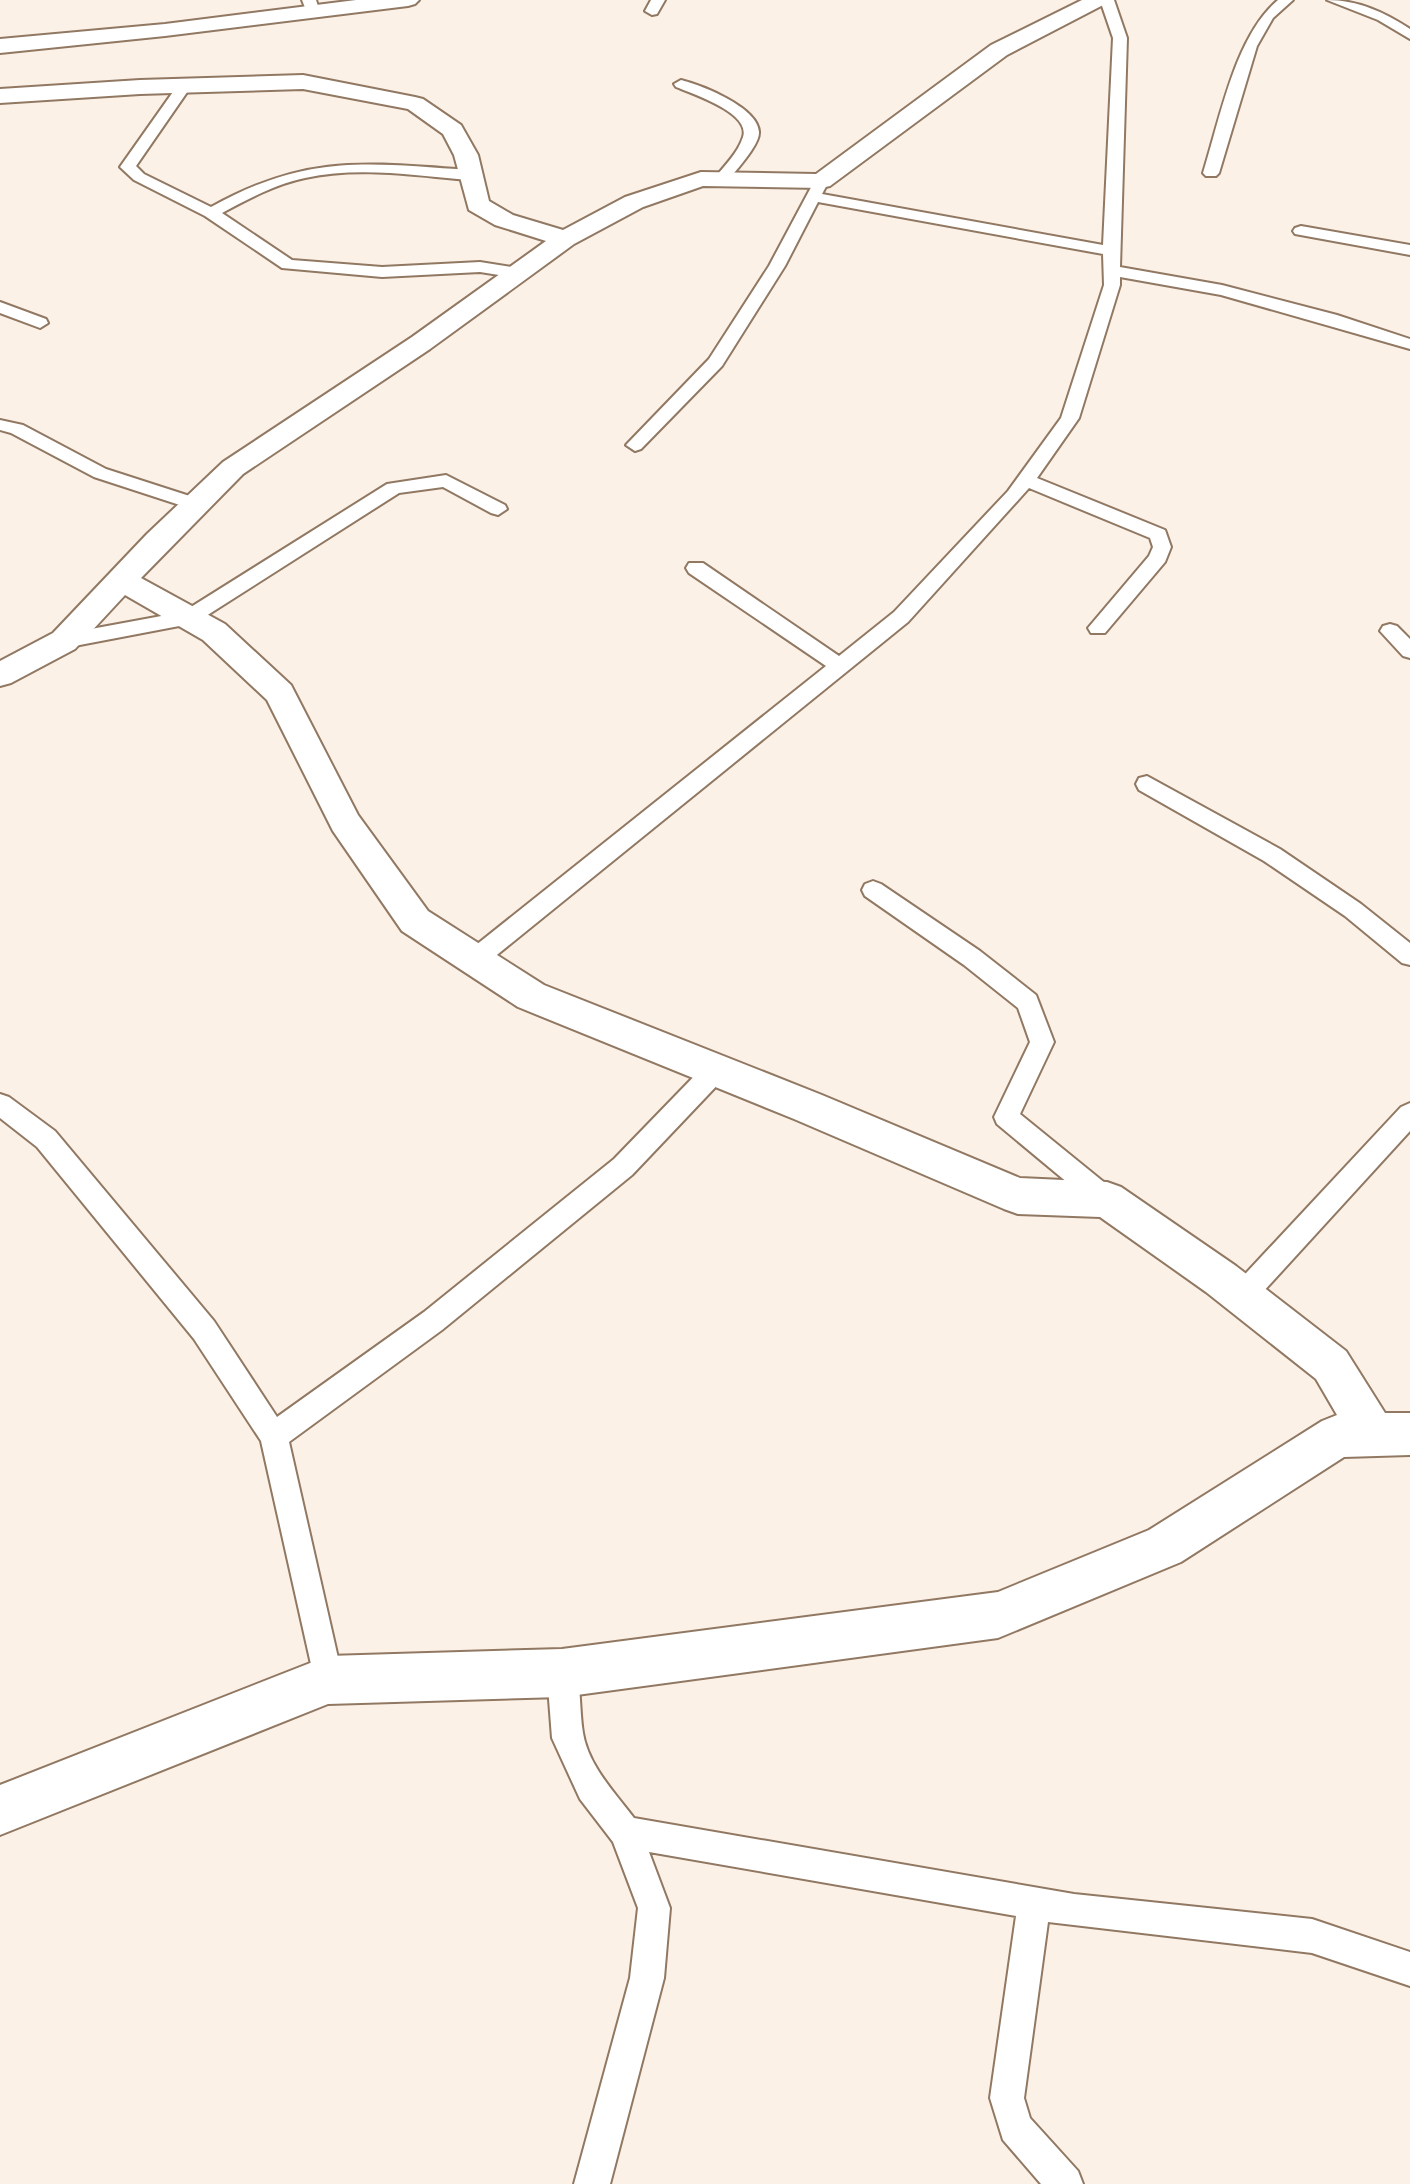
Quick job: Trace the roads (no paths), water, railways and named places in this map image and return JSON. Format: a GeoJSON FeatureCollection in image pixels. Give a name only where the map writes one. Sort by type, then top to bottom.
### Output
{"type":"FeatureCollection","features":[{"type":"Feature","properties":{"kind":"street"},"geometry":{"type":"LineString","coordinates":[[0,46],[165,30],[311,6],[408,0]]}},
{"type":"Feature","properties":{"kind":"street"},"geometry":{"type":"LineString","coordinates":[[0,675],[64,641],[233,468],[421,343],[565,239],[634,202],[701,179],[817,189],[999,50],[1098,0]]}},
{"type":"Feature","properties":{"kind":"street"},"geometry":{"type":"LineString","coordinates":[[0,96],[185,85],[303,82],[415,104],[453,130],[466,155],[478,205],[504,220],[565,239]]}},
{"type":"Feature","properties":{"kind":"street"},"geometry":{"type":"LineString","coordinates":[[121,580],[214,632],[280,693],[345,822],[415,921],[531,996],[1018,1196],[1107,1200],[1243,1295],[1331,1365],[1392,1435]]}},
{"type":"Feature","properties":{"kind":"street"},"geometry":{"type":"LineString","coordinates":[[0,1810],[328,1680],[562,1672],[998,1615],[1165,1546],[1338,1436],[1392,1435]]}},
{"type":"Feature","properties":{"kind":"lane"},"geometry":{"type":"LineString","coordinates":[[474,960],[901,617],[1026,481],[1070,418],[1112,285],[1111,251],[1120,38],[1107,0]]}},
{"type":"Feature","properties":{"kind":"lane"},"geometry":{"type":"LineString","coordinates":[[1210,173],[1250,46],[1267,16],[1286,0]]}},
{"type":"Feature","properties":{"kind":"lane"},"geometry":{"type":"LineString","coordinates":[[1334,0],[1383,17],[1410,35]]}},
{"type":"Feature","properties":{"kind":"lane"},"geometry":{"type":"LineString","coordinates":[[681,84],[737,110],[749,124],[752,132],[748,142],[722,179]]}},
{"type":"Feature","properties":{"kind":"lane"},"geometry":{"type":"LineString","coordinates":[[185,85],[128,167],[139,177],[211,213],[288,265],[383,272],[480,267],[518,273]]}},
{"type":"Feature","properties":{"kind":"lane"},"geometry":{"type":"LineString","coordinates":[[211,213],[306,173],[358,169],[471,175]]}},
{"type":"Feature","properties":{"kind":"lane"},"geometry":{"type":"LineString","coordinates":[[635,445],[716,362],[777,266],[817,189],[1111,251]]}},
{"type":"Feature","properties":{"kind":"lane"},"geometry":{"type":"LineString","coordinates":[[1301,231],[1410,250]]}},
{"type":"Feature","properties":{"kind":"lane"},"geometry":{"type":"LineString","coordinates":[[1112,271],[1222,290],[1331,319],[1410,344]]}},
{"type":"Feature","properties":{"kind":"lane"},"geometry":{"type":"LineString","coordinates":[[0,307],[40,323]]}},
{"type":"Feature","properties":{"kind":"lane"},"geometry":{"type":"LineString","coordinates":[[0,425],[17,429],[100,473],[195,505]]}},
{"type":"Feature","properties":{"kind":"lane"},"geometry":{"type":"LineString","coordinates":[[64,641],[188,618],[394,488],[446,481],[498,509]]}},
{"type":"Feature","properties":{"kind":"lane"},"geometry":{"type":"LineString","coordinates":[[1026,481],[1158,534],[1162,547],[1158,558],[1098,628]]}},
{"type":"Feature","properties":{"kind":"lane"},"geometry":{"type":"LineString","coordinates":[[695,568],[840,666]]}},
{"type":"Feature","properties":{"kind":"lane"},"geometry":{"type":"LineString","coordinates":[[1390,631],[1410,651]]}},
{"type":"Feature","properties":{"kind":"lane"},"geometry":{"type":"LineString","coordinates":[[1147,784],[1272,855],[1353,910],[1410,956]]}},
{"type":"Feature","properties":{"kind":"lane"},"geometry":{"type":"LineString","coordinates":[[873,890],[972,958],[1028,1002],[1042,1042],[1006,1117],[1107,1200]]}},
{"type":"Feature","properties":{"kind":"lane"},"geometry":{"type":"LineString","coordinates":[[274,1436],[433,1321],[623,1167],[716,1070]]}},
{"type":"Feature","properties":{"kind":"lane"},"geometry":{"type":"LineString","coordinates":[[0,1104],[47,1139],[204,1331],[274,1436],[328,1680]]}},
{"type":"Feature","properties":{"kind":"lane"},"geometry":{"type":"LineString","coordinates":[[1243,1295],[1410,1114]]}},
{"type":"Feature","properties":{"kind":"lane"},"geometry":{"type":"LineString","coordinates":[[562,1672],[568,1738],[591,1788],[625,1832],[654,1908],[647,1978],[592,2184]]}},
{"type":"Feature","properties":{"kind":"lane"},"geometry":{"type":"LineString","coordinates":[[625,1832],[1074,1910],[1312,1936],[1410,1969]]}},
{"type":"Feature","properties":{"kind":"lane"},"geometry":{"type":"LineString","coordinates":[[1034,1903],[1007,2098],[1015,2128],[1065,2184]]}}]}
